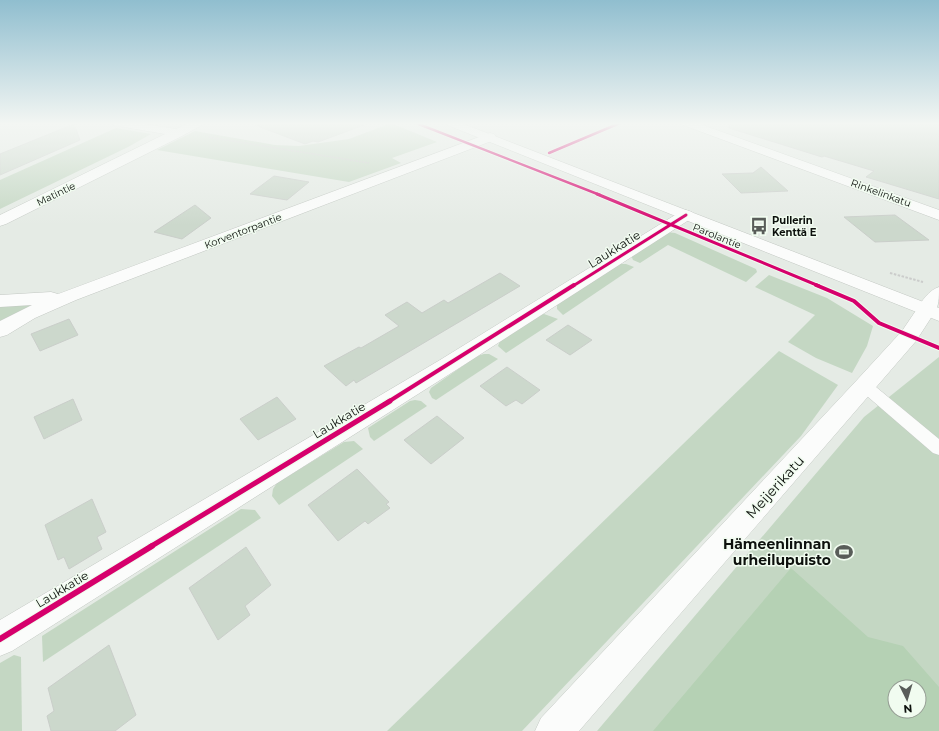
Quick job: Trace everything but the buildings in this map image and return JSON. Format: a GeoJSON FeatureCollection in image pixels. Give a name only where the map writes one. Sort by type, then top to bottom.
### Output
{"type":"FeatureCollection","features":[{"type":"Feature","properties":{"kind":"street","name":"Matintie"},"geometry":{"type":"LineString","coordinates":[[0,222],[130,157]]}},
{"type":"Feature","properties":{"kind":"street","name":"Korventorpantie"},"geometry":{"type":"LineString","coordinates":[[0,330],[28,314],[69,296],[438,157]]}},
{"type":"Feature","properties":{"kind":"street","name":"Parolantie"},"geometry":{"type":"LineString","coordinates":[[541,157],[686,215],[935,306]]}},
{"type":"Feature","properties":{"kind":"street","name":"Rinkelinkatu"},"geometry":{"type":"LineString","coordinates":[[780,157],[939,215]]}},
{"type":"Feature","properties":{"kind":"street","name":"Laukkatie"},"geometry":{"type":"LineString","coordinates":[[0,638],[448,365],[686,215]]}},
{"type":"Feature","properties":{"kind":"street"},"geometry":{"type":"LineString","coordinates":[[0,301],[69,296]]}},
{"type":"Feature","properties":{"kind":"street","name":"Meijerikatu"},"geometry":{"type":"LineString","coordinates":[[554,731],[865,386],[935,306]]}},
{"type":"Feature","properties":{"kind":"lane"},"geometry":{"type":"LineString","coordinates":[[865,386],[939,448]]}},
{"type":"Feature","properties":{"kind":"path"},"geometry":{"type":"LineString","coordinates":[[331,157],[407,169]]}},
{"type":"Feature","properties":{"kind":"green space"},"geometry":{"type":"Polygon","coordinates":[[[51,157],[107,157],[0,209],[0,180],[51,157]]]}},
{"type":"Feature","properties":{"kind":"green space"},"geometry":{"type":"Polygon","coordinates":[[[200,157],[394,157],[392,158],[401,163],[349,182],[200,157]]]}},
{"type":"Feature","properties":{"kind":"green space"},"geometry":{"type":"Polygon","coordinates":[[[666,232],[675,233],[756,269],[757,272],[746,282],[668,245],[640,263],[633,260],[631,255],[666,232]]]}},
{"type":"Feature","properties":{"kind":"green space"},"geometry":{"type":"Polygon","coordinates":[[[618,264],[626,264],[634,267],[563,315],[557,309],[557,304],[618,264]]]}},
{"type":"Feature","properties":{"kind":"green space"},"geometry":{"type":"Polygon","coordinates":[[[769,275],[827,298],[873,326],[867,346],[852,373],[816,358],[788,342],[815,315],[755,287],[769,275]]]}},
{"type":"Feature","properties":{"kind":"green space"},"geometry":{"type":"Polygon","coordinates":[[[35,304],[0,322],[0,306],[35,304]]]}},
{"type":"Feature","properties":{"kind":"green space"},"geometry":{"type":"Polygon","coordinates":[[[544,314],[558,319],[506,353],[498,346],[500,341],[539,315],[544,314]]]}},
{"type":"Feature","properties":{"kind":"green space"},"geometry":{"type":"Polygon","coordinates":[[[779,351],[838,385],[801,436],[522,731],[387,731],[779,351]]]}},
{"type":"Feature","properties":{"kind":"green space"},"geometry":{"type":"Polygon","coordinates":[[[489,354],[498,359],[436,400],[432,398],[429,392],[431,388],[477,356],[489,354]]]}},
{"type":"Feature","properties":{"kind":"green space","name":"Hämeenlinnan urheilupuisto"},"geometry":{"type":"Polygon","coordinates":[[[939,357],[939,731],[597,731],[864,417],[939,357]]]}},
{"type":"Feature","properties":{"kind":"green space"},"geometry":{"type":"Polygon","coordinates":[[[410,401],[421,401],[427,406],[374,441],[370,437],[368,428],[410,401]]]}},
{"type":"Feature","properties":{"kind":"green space"},"geometry":{"type":"Polygon","coordinates":[[[354,441],[363,449],[279,505],[272,496],[273,489],[277,483],[344,442],[354,441]]]}},
{"type":"Feature","properties":{"kind":"green space"},"geometry":{"type":"Polygon","coordinates":[[[241,509],[255,510],[261,518],[43,662],[42,636],[241,509]]]}},
{"type":"Feature","properties":{"kind":"green space"},"geometry":{"type":"Polygon","coordinates":[[[791,568],[868,637],[903,646],[939,687],[939,731],[653,731],[791,568]]]}},
{"type":"Feature","properties":{"kind":"green space"},"geometry":{"type":"Polygon","coordinates":[[[14,655],[21,657],[22,731],[0,731],[0,663],[14,655]]]}},
{"type":"Feature","properties":{"kind":"cycle path"},"geometry":{"type":"LineString","coordinates":[[503,157],[609,199],[854,301],[879,323],[939,348]]}},
{"type":"Feature","properties":{"kind":"cycle path"},"geometry":{"type":"LineString","coordinates":[[0,639],[448,365],[686,215]]}},
{"type":"Feature","properties":{"kind":"place","name":"Pullerin Kenttä E"},"geometry":{"type":"Point","coordinates":[759,226]}},
{"type":"Feature","properties":{"kind":"place","name":"Hämeenlinnan urheilupuisto"},"geometry":{"type":"Point","coordinates":[844,552]}}]}
